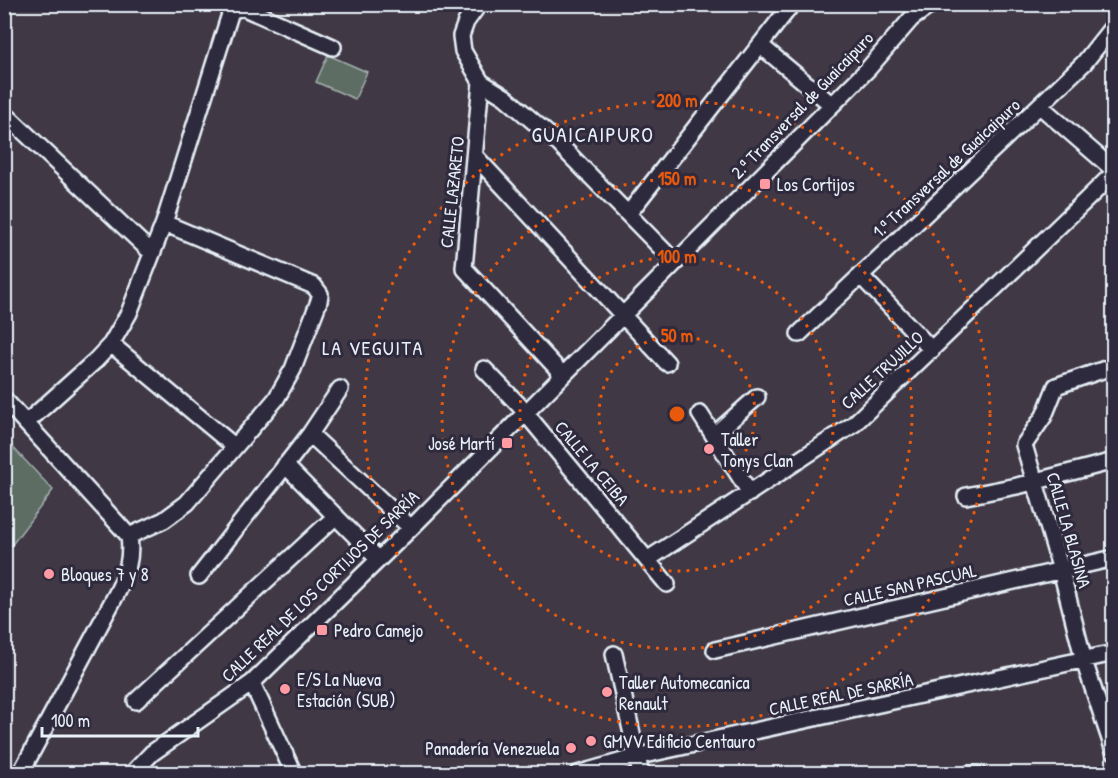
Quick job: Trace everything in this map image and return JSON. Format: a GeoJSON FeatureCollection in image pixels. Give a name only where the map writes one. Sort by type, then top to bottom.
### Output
{"type":"FeatureCollection","features":[{"type":"Feature","properties":{"kind":"street"},"geometry":{"type":"LineString","coordinates":[[479,4],[463,30],[463,51],[481,82],[505,97],[556,141],[675,262]]}},
{"type":"Feature","properties":{"kind":"street"},"geometry":{"type":"LineString","coordinates":[[628,214],[792,4]]}},
{"type":"Feature","properties":{"kind":"street","name":"2.ª Transversal de Guaicaipuro"},"geometry":{"type":"LineString","coordinates":[[525,414],[873,64],[910,19],[932,4]]}},
{"type":"Feature","properties":{"kind":"street"},"geometry":{"type":"LineString","coordinates":[[26,423],[111,344],[129,314],[164,223],[231,11],[242,7],[333,47]]}},
{"type":"Feature","properties":{"kind":"street","name":"1.ª Transversal de Guaicaipuro"},"geometry":{"type":"LineString","coordinates":[[799,334],[1084,63],[1113,25]]}},
{"type":"Feature","properties":{"kind":"street"},"geometry":{"type":"LineString","coordinates":[[760,45],[832,105]]}},
{"type":"Feature","properties":{"kind":"street","name":"CALLE LAZARETO"},"geometry":{"type":"LineString","coordinates":[[481,82],[464,268],[563,375]]}},
{"type":"Feature","properties":{"kind":"street","name":"CALLE TRUJILLO"},"geometry":{"type":"LineString","coordinates":[[648,560],[854,424],[1113,171],[1040,106]]}},
{"type":"Feature","properties":{"kind":"street"},"geometry":{"type":"LineString","coordinates":[[4,113],[152,253]]}},
{"type":"Feature","properties":{"kind":"street"},"geometry":{"type":"LineString","coordinates":[[475,156],[667,363]]}},
{"type":"Feature","properties":{"kind":"street"},"geometry":{"type":"LineString","coordinates":[[129,536],[164,520],[187,503],[283,387],[320,294],[314,286],[164,223]]}},
{"type":"Feature","properties":{"kind":"street"},"geometry":{"type":"LineString","coordinates":[[860,275],[932,350]]}},
{"type":"Feature","properties":{"kind":"street"},"geometry":{"type":"LineString","coordinates":[[111,344],[234,446]]}},
{"type":"Feature","properties":{"kind":"street","name":"CALLE LA BLASINA"},"geometry":{"type":"LineString","coordinates":[[1113,366],[1054,388],[1044,416],[1024,441],[1084,661],[1113,751]]}},
{"type":"Feature","properties":{"kind":"street","name":"CALLE LA CEIBA"},"geometry":{"type":"LineString","coordinates":[[484,369],[525,414],[667,584]]}},
{"type":"Feature","properties":{"kind":"street"},"geometry":{"type":"LineString","coordinates":[[199,576],[310,434],[340,389]]}},
{"type":"Feature","properties":{"kind":"street"},"geometry":{"type":"LineString","coordinates":[[714,435],[757,397]]}},
{"type":"Feature","properties":{"kind":"street"},"geometry":{"type":"LineString","coordinates":[[4,399],[129,536],[130,562],[125,576],[46,729],[20,774]]}},
{"type":"Feature","properties":{"kind":"street","name":"CALLE REAL DE LOS CORTIJOS DE SARRÍA"},"geometry":{"type":"LineString","coordinates":[[133,773],[152,753],[252,683],[525,414]]}},
{"type":"Feature","properties":{"kind":"street"},"geometry":{"type":"LineString","coordinates":[[700,414],[750,493]]}},
{"type":"Feature","properties":{"kind":"street"},"geometry":{"type":"LineString","coordinates":[[310,434],[411,528]]}},
{"type":"Feature","properties":{"kind":"street"},"geometry":{"type":"LineString","coordinates":[[966,496],[1034,482],[1113,461]]}},
{"type":"Feature","properties":{"kind":"street"},"geometry":{"type":"LineString","coordinates":[[285,465],[378,559]]}},
{"type":"Feature","properties":{"kind":"street"},"geometry":{"type":"LineString","coordinates":[[136,701],[336,516]]}},
{"type":"Feature","properties":{"kind":"street","name":"CALLE SAN PASCUAL"},"geometry":{"type":"LineString","coordinates":[[715,650],[1113,558]]}},
{"type":"Feature","properties":{"kind":"street"},"geometry":{"type":"LineString","coordinates":[[614,654],[641,774]]}},
{"type":"Feature","properties":{"kind":"street","name":"CALLE REAL DE SARRÍA"},"geometry":{"type":"LineString","coordinates":[[577,774],[636,758],[1113,654]]}},
{"type":"Feature","properties":{"kind":"street"},"geometry":{"type":"LineString","coordinates":[[252,683],[294,774]]}},
{"type":"Feature","properties":{"kind":"street"},"geometry":{"type":"LineString","coordinates":[[969,774],[979,774]]}},
{"type":"Feature","properties":{"kind":"green space"},"geometry":{"type":"Polygon","coordinates":[[[328,55],[367,72],[355,99],[316,82],[328,55]]]}},
{"type":"Feature","properties":{"kind":"green space"},"geometry":{"type":"Polygon","coordinates":[[[5,439],[53,490],[5,554],[5,439]]]}},
{"type":"Feature","properties":{"kind":"place","name":"Los Cortijos"},"geometry":{"type":"Point","coordinates":[765,184]}},
{"type":"Feature","properties":{"kind":"place","name":"José Martí"},"geometry":{"type":"Point","coordinates":[507,443]}},
{"type":"Feature","properties":{"kind":"place","name":"Taller Tonys Clan"},"geometry":{"type":"Point","coordinates":[709,449]}},
{"type":"Feature","properties":{"kind":"place","name":"Bloques 7 y 8"},"geometry":{"type":"Point","coordinates":[49,574]}},
{"type":"Feature","properties":{"kind":"place","name":"Pedro Camejo"},"geometry":{"type":"Point","coordinates":[322,630]}},
{"type":"Feature","properties":{"kind":"place","name":"E/S La Nueva Estación (SUB)"},"geometry":{"type":"Point","coordinates":[285,689]}},
{"type":"Feature","properties":{"kind":"place","name":"Taller Automecanica Renault"},"geometry":{"type":"Point","coordinates":[607,692]}},
{"type":"Feature","properties":{"kind":"place","name":"GMVV Edificio Centauro"},"geometry":{"type":"Point","coordinates":[591,741]}},
{"type":"Feature","properties":{"kind":"place","name":"Panadería Venezuela"},"geometry":{"type":"Point","coordinates":[571,748]}},
{"type":"Feature","properties":{"kind":"district","name":"GUAICAIPURO"},"geometry":{"type":"Point","coordinates":[593,134]}},
{"type":"Feature","properties":{"kind":"district","name":"LA VEGUITA"},"geometry":{"type":"Point","coordinates":[373,347]}}]}
